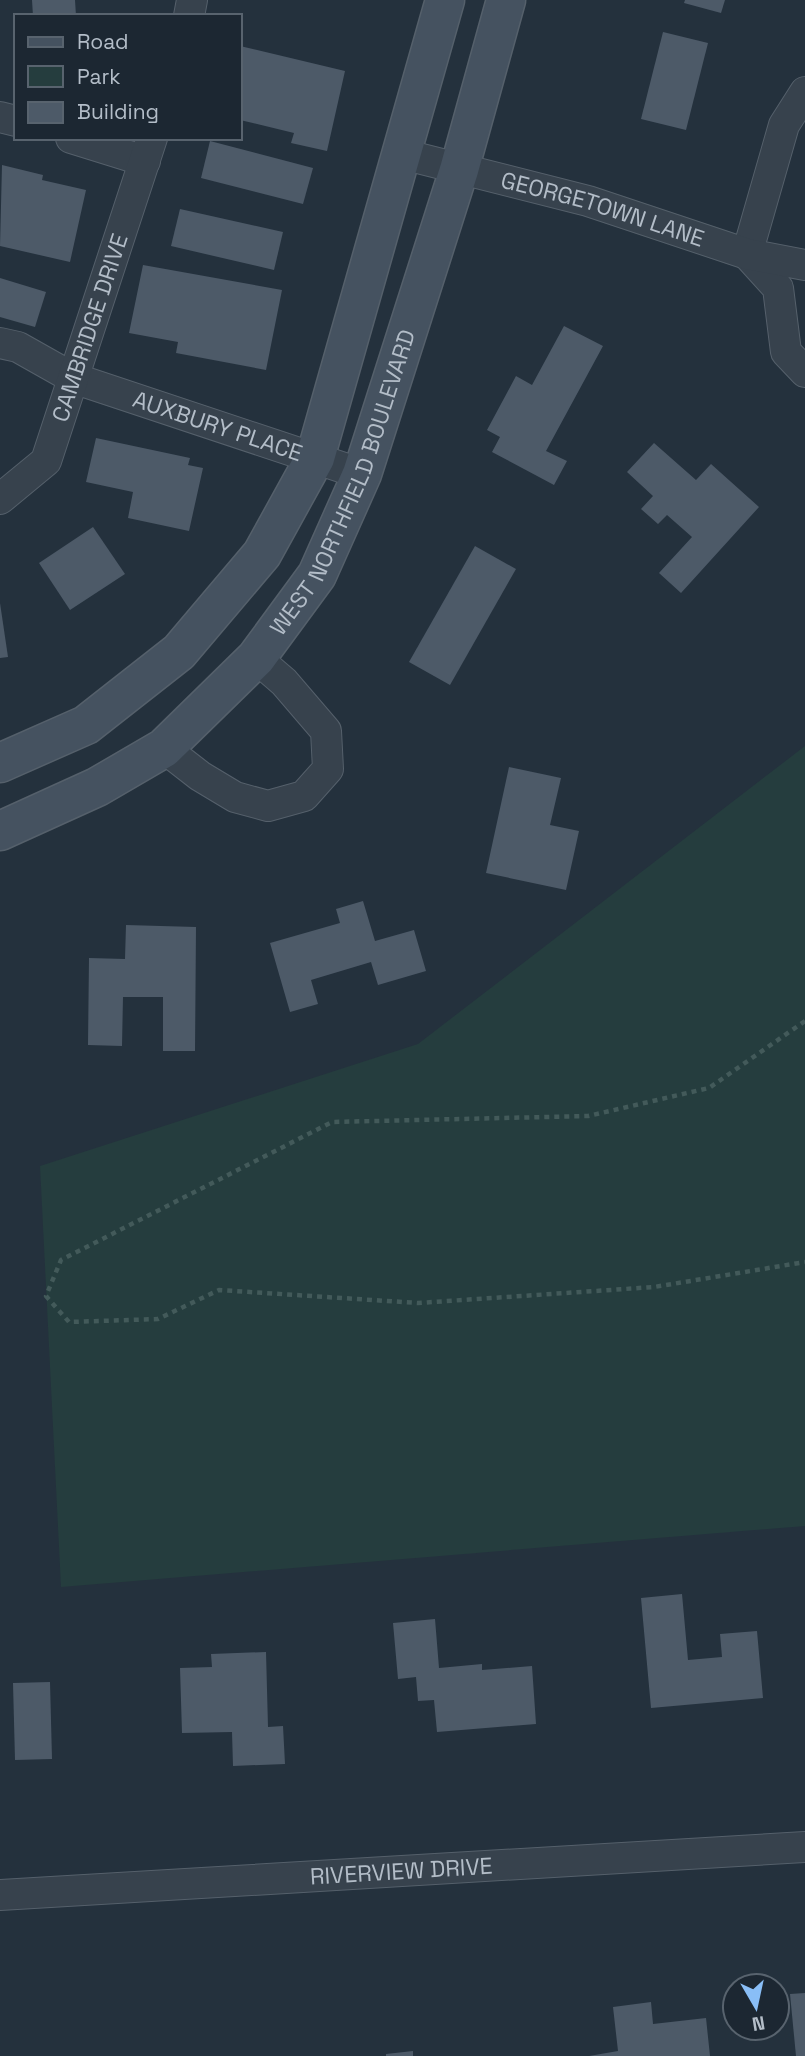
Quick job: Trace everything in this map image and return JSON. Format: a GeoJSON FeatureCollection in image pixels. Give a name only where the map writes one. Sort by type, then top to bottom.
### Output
{"type":"FeatureCollection","features":[{"type":"Feature","properties":{"kind":"main road","name":"WEST NORTHFIELD BOULEVARD"},"geometry":{"type":"LineString","coordinates":[[0,763],[86,725],[179,652],[262,554],[315,458],[445,0]]}},
{"type":"Feature","properties":{"kind":"main road","name":"WEST NORTHFIELD BOULEVARD"},"geometry":{"type":"LineString","coordinates":[[0,831],[97,787],[163,748],[256,658],[317,575],[362,474],[459,170],[506,0]]}},
{"type":"Feature","properties":{"kind":"street"},"geometry":{"type":"LineString","coordinates":[[805,92],[784,125],[747,254],[778,288],[786,352],[805,372]]}},
{"type":"Feature","properties":{"kind":"street"},"geometry":{"type":"LineString","coordinates":[[84,140],[149,150]]}},
{"type":"Feature","properties":{"kind":"street","name":"CAMBRIDGE DRIVE"},"geometry":{"type":"LineString","coordinates":[[0,499],[46,461],[149,150]]}},
{"type":"Feature","properties":{"kind":"street","name":"GEORGETOWN LANE"},"geometry":{"type":"LineString","coordinates":[[402,154],[588,201],[747,254],[805,265]]}},
{"type":"Feature","properties":{"kind":"street","name":"AUXBURY PLACE"},"geometry":{"type":"LineString","coordinates":[[0,343],[18,347],[73,378],[362,474]]}},
{"type":"Feature","properties":{"kind":"street"},"geometry":{"type":"LineString","coordinates":[[163,748],[235,797],[268,806],[304,796],[328,769],[326,731],[284,682],[256,658]]}},
{"type":"Feature","properties":{"kind":"street","name":"RIVERVIEW DRIVE"},"geometry":{"type":"LineString","coordinates":[[0,1895],[805,1847]]}},
{"type":"Feature","properties":{"kind":"path"},"geometry":{"type":"LineString","coordinates":[[805,1021],[709,1088],[588,1116],[332,1122],[61,1260],[46,1296],[69,1322],[158,1319],[219,1290],[418,1303],[653,1287],[805,1262]]}},
{"type":"Feature","properties":{"kind":"green space"},"geometry":{"type":"Polygon","coordinates":[[[805,746],[805,1526],[61,1587],[40,1166],[418,1044],[805,746]]]}},
{"type":"Feature","properties":{"kind":"building"},"geometry":{"type":"Polygon","coordinates":[[[32,0],[75,0],[76,14],[33,14],[32,0]]]}},
{"type":"Feature","properties":{"kind":"building"},"geometry":{"type":"Polygon","coordinates":[[[685,0],[725,0],[721,13],[684,3],[685,0]]]}},
{"type":"Feature","properties":{"kind":"building"},"geometry":{"type":"Polygon","coordinates":[[[663,32],[708,43],[686,130],[641,119],[663,32]]]}},
{"type":"Feature","properties":{"kind":"building"},"geometry":{"type":"Polygon","coordinates":[[[242,46],[345,71],[327,151],[291,143],[294,133],[242,120],[242,46]]]}},
{"type":"Feature","properties":{"kind":"building"},"geometry":{"type":"Polygon","coordinates":[[[210,141],[313,168],[303,204],[201,178],[210,141]]]}},
{"type":"Feature","properties":{"kind":"building"},"geometry":{"type":"Polygon","coordinates":[[[2,165],[43,175],[42,180],[86,190],[70,262],[0,246],[2,165]]]}},
{"type":"Feature","properties":{"kind":"building"},"geometry":{"type":"Polygon","coordinates":[[[180,209],[283,232],[274,270],[171,246],[180,209]]]}},
{"type":"Feature","properties":{"kind":"building"},"geometry":{"type":"Polygon","coordinates":[[[143,265],[282,290],[266,370],[176,353],[178,342],[129,333],[143,265]]]}},
{"type":"Feature","properties":{"kind":"building"},"geometry":{"type":"Polygon","coordinates":[[[0,278],[46,292],[35,327],[0,317],[0,278]]]}},
{"type":"Feature","properties":{"kind":"building"},"geometry":{"type":"Polygon","coordinates":[[[564,326],[603,346],[546,451],[567,461],[554,485],[492,452],[500,437],[487,430],[516,376],[532,385],[564,326]]]}},
{"type":"Feature","properties":{"kind":"building"},"geometry":{"type":"Polygon","coordinates":[[[96,438],[190,458],[188,465],[203,468],[189,531],[128,518],[133,492],[86,482],[96,438]]]}},
{"type":"Feature","properties":{"kind":"building"},"geometry":{"type":"Polygon","coordinates":[[[654,443],[696,480],[711,464],[759,507],[681,593],[659,573],[692,537],[667,515],[658,524],[641,509],[653,496],[627,472],[654,443]]]}},
{"type":"Feature","properties":{"kind":"building"},"geometry":{"type":"Polygon","coordinates":[[[93,527],[125,574],[70,610],[39,563],[93,527]]]}},
{"type":"Feature","properties":{"kind":"building"},"geometry":{"type":"Polygon","coordinates":[[[475,546],[516,569],[450,685],[409,662],[475,546]]]}},
{"type":"Feature","properties":{"kind":"building"},"geometry":{"type":"Polygon","coordinates":[[[0,603],[8,657],[0,658],[0,603]]]}},
{"type":"Feature","properties":{"kind":"building"},"geometry":{"type":"Polygon","coordinates":[[[509,767],[561,778],[550,825],[579,831],[566,890],[486,873],[509,767]]]}},
{"type":"Feature","properties":{"kind":"building"},"geometry":{"type":"Polygon","coordinates":[[[363,901],[375,941],[414,930],[426,971],[378,985],[371,962],[311,980],[318,1004],[290,1012],[270,943],[340,923],[336,909],[363,901]]]}},
{"type":"Feature","properties":{"kind":"building"},"geometry":{"type":"Polygon","coordinates":[[[126,925],[196,927],[195,1051],[163,1051],[163,997],[123,997],[122,1046],[88,1045],[89,958],[125,959],[126,925]]]}},
{"type":"Feature","properties":{"kind":"building"},"geometry":{"type":"Polygon","coordinates":[[[682,1594],[688,1660],[722,1657],[720,1634],[757,1631],[763,1698],[651,1708],[641,1598],[682,1594]]]}},
{"type":"Feature","properties":{"kind":"building"},"geometry":{"type":"Polygon","coordinates":[[[435,1619],[439,1668],[482,1664],[482,1670],[532,1666],[536,1724],[437,1732],[434,1700],[418,1701],[416,1677],[398,1679],[393,1623],[435,1619]]]}},
{"type":"Feature","properties":{"kind":"building"},"geometry":{"type":"Polygon","coordinates":[[[266,1652],[268,1727],[283,1726],[285,1764],[233,1766],[232,1732],[182,1733],[180,1668],[212,1667],[211,1654],[266,1652]]]}},
{"type":"Feature","properties":{"kind":"building"},"geometry":{"type":"Polygon","coordinates":[[[50,1682],[52,1759],[15,1760],[13,1683],[50,1682]]]}},
{"type":"Feature","properties":{"kind":"building"},"geometry":{"type":"Polygon","coordinates":[[[805,1993],[805,2056],[796,2056],[791,1994],[805,1993]]]}},
{"type":"Feature","properties":{"kind":"building"},"geometry":{"type":"Polygon","coordinates":[[[651,2002],[653,2024],[706,2018],[710,2056],[589,2056],[618,2051],[613,2007],[651,2002]]]}},
{"type":"Feature","properties":{"kind":"building"},"geometry":{"type":"Polygon","coordinates":[[[413,2051],[413,2056],[386,2056],[386,2054],[413,2051]]]}}]}
